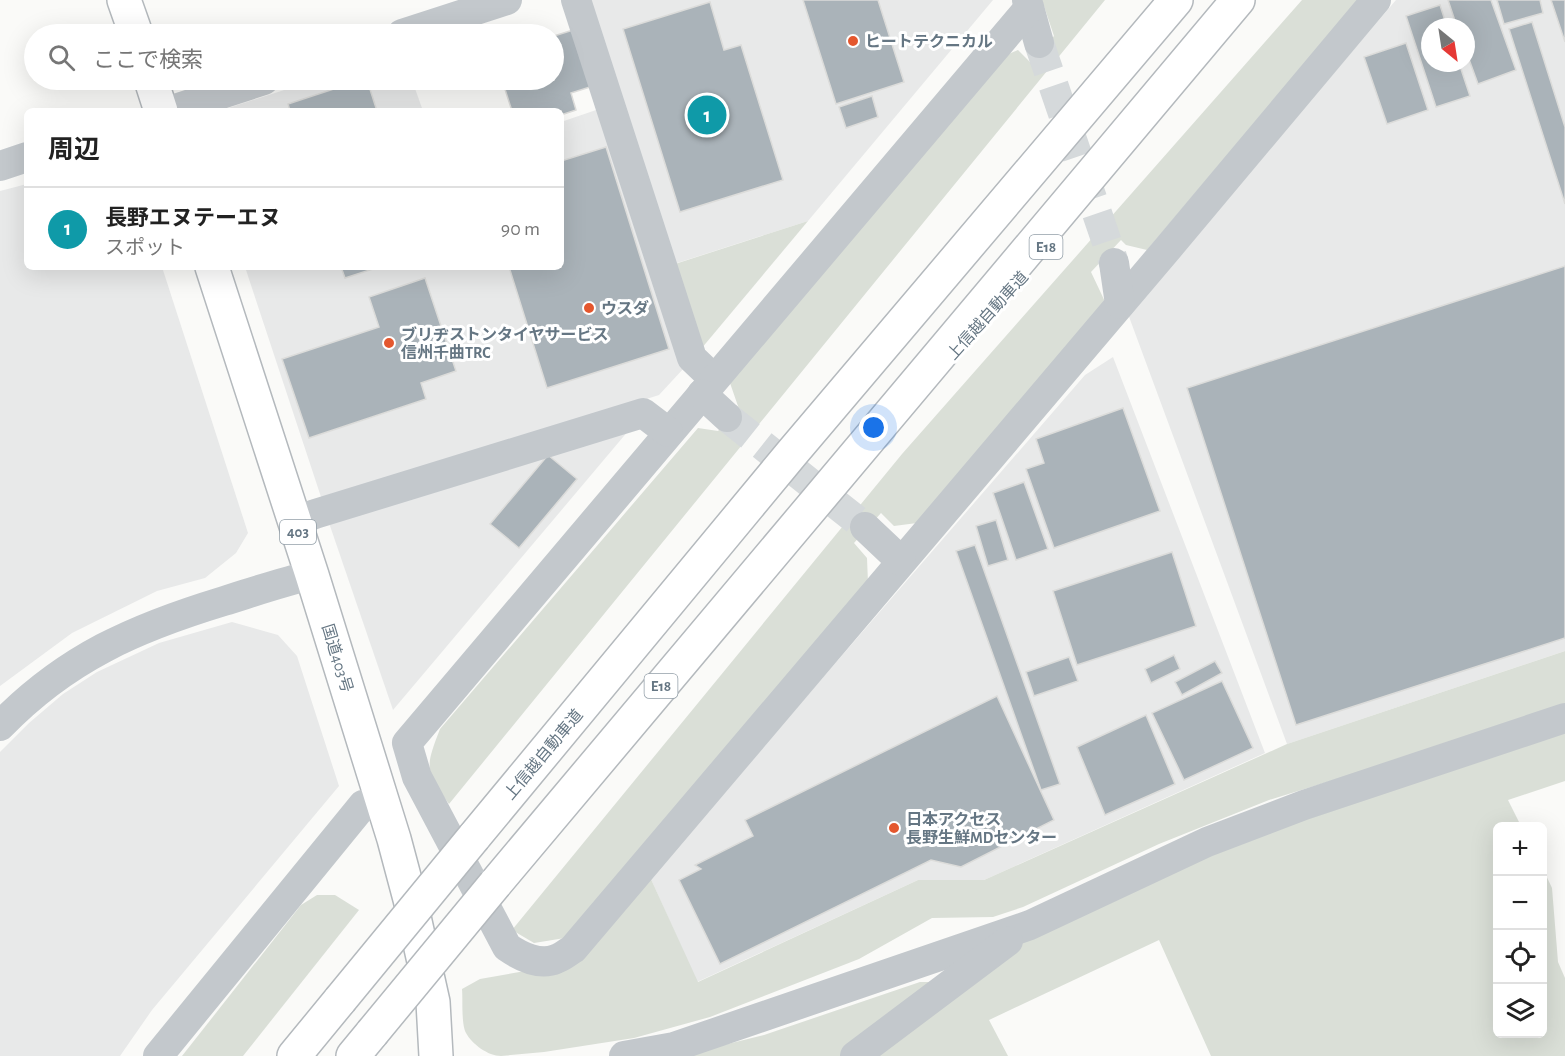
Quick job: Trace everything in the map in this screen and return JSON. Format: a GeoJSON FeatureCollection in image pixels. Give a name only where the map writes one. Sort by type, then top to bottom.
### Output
{"type":"FeatureCollection","features":[{"type":"Feature","properties":{"kind":"highway"},"geometry":{"type":"LineString","coordinates":[[124,0],[132,24]]}},
{"type":"Feature","properties":{"kind":"highway","name":"上信越自動車道"},"geometry":{"type":"LineString","coordinates":[[792,453],[1154,0]]}},
{"type":"Feature","properties":{"kind":"highway","name":"上信越自動車道"},"geometry":{"type":"LineString","coordinates":[[294,1056],[792,453],[1176,0]]}},
{"type":"Feature","properties":{"kind":"highway","name":"上信越自動車道"},"geometry":{"type":"LineString","coordinates":[[363,1044],[826,488],[1238,0]]}},
{"type":"Feature","properties":{"kind":"highway","name":"上信越自動車道"},"geometry":{"type":"LineString","coordinates":[[826,488],[990,313],[1259,0]]}},
{"type":"Feature","properties":{"kind":"highway"},"geometry":{"type":"LineString","coordinates":[[154,90],[160,108]]}},
{"type":"Feature","properties":{"kind":"highway","name":"国道403号"},"geometry":{"type":"LineString","coordinates":[[213,270],[312,575],[394,839],[408,889],[433,1002],[436,1056]]}},
{"type":"Feature","properties":{"kind":"street"},"geometry":{"type":"LineString","coordinates":[[433,24],[507,0]]}},
{"type":"Feature","properties":{"kind":"street"},"geometry":{"type":"LineString","coordinates":[[576,0],[692,358],[727,417]]}},
{"type":"Feature","properties":{"kind":"street"},"geometry":{"type":"LineString","coordinates":[[1028,4],[407,743],[417,777],[507,947],[522,957],[542,961],[555,960],[573,949],[1376,0]]}},
{"type":"Feature","properties":{"kind":"street"},"geometry":{"type":"LineString","coordinates":[[1028,4],[1039,43]]}},
{"type":"Feature","properties":{"kind":"street"},"geometry":{"type":"LineString","coordinates":[[178,108],[233,90]]}},
{"type":"Feature","properties":{"kind":"street"},"geometry":{"type":"LineString","coordinates":[[0,166],[24,158]]}},
{"type":"Feature","properties":{"kind":"street"},"geometry":{"type":"LineString","coordinates":[[1114,263],[1120,304]]}},
{"type":"Feature","properties":{"kind":"street"},"geometry":{"type":"LineString","coordinates":[[294,522],[643,412],[668,432]]}},
{"type":"Feature","properties":{"kind":"street"},"geometry":{"type":"LineString","coordinates":[[865,527],[901,561]]}},
{"type":"Feature","properties":{"kind":"street"},"geometry":{"type":"LineString","coordinates":[[0,726],[46,684],[110,643],[180,614],[312,575]]}},
{"type":"Feature","properties":{"kind":"street"},"geometry":{"type":"LineString","coordinates":[[624,1056],[674,1047],[1030,925],[1218,838],[1304,805],[1565,718]]}},
{"type":"Feature","properties":{"kind":"street"},"geometry":{"type":"LineString","coordinates":[[158,1056],[363,805]]}},
{"type":"Feature","properties":{"kind":"street"},"geometry":{"type":"LineString","coordinates":[[855,1056],[1030,925]]}},
{"type":"Feature","properties":{"kind":"shaded area"},"geometry":{"type":"Polygon","coordinates":[[[590,0],[993,0],[808,221],[674,264],[590,0]]]}},
{"type":"Feature","properties":{"kind":"shaded area"},"geometry":{"type":"Polygon","coordinates":[[[1042,0],[1105,0],[449,804],[435,783],[430,768],[432,752],[440,729],[698,428],[718,431],[739,409],[730,383],[999,58],[1018,50],[1030,62],[1054,36],[1042,0]]]}},
{"type":"Feature","properties":{"kind":"shaded area"},"geometry":{"type":"Polygon","coordinates":[[[1302,0],[1359,0],[1147,250],[1126,245],[1121,240],[1091,272],[1108,308],[917,523],[894,526],[881,513],[854,543],[867,558],[868,583],[565,938],[534,943],[512,930],[902,454],[1302,0]]]}},
{"type":"Feature","properties":{"kind":"shaded area"},"geometry":{"type":"Polygon","coordinates":[[[1396,0],[1565,0],[1565,651],[1287,744],[1128,314],[1396,0]]]}},
{"type":"Feature","properties":{"kind":"shaded area"},"geometry":{"type":"Polygon","coordinates":[[[284,90],[416,90],[422,108],[228,108],[284,90]]]}},
{"type":"Feature","properties":{"kind":"shaded area"},"geometry":{"type":"Polygon","coordinates":[[[599,109],[684,368],[659,395],[323,503],[246,270],[564,270],[564,121],[599,109]]]}},
{"type":"Feature","properties":{"kind":"shaded area"},"geometry":{"type":"Polygon","coordinates":[[[24,185],[24,270],[163,270],[248,533],[236,553],[205,578],[157,591],[72,633],[0,686],[0,191],[24,185]]]}},
{"type":"Feature","properties":{"kind":"shaded area"},"geometry":{"type":"Polygon","coordinates":[[[808,221],[701,349],[675,264],[808,221]]]}},
{"type":"Feature","properties":{"kind":"shaded area"},"geometry":{"type":"Polygon","coordinates":[[[1113,357],[1265,753],[984,880],[918,880],[697,982],[650,877],[1085,375],[1113,357]]]}},
{"type":"Feature","properties":{"kind":"shaded area"},"geometry":{"type":"Polygon","coordinates":[[[629,430],[393,710],[328,520],[629,430]]]}},
{"type":"Feature","properties":{"kind":"shaded area"},"geometry":{"type":"Polygon","coordinates":[[[232,622],[278,635],[297,656],[339,786],[152,1010],[120,1056],[0,1056],[0,752],[63,694],[97,672],[159,643],[232,622]]]}},
{"type":"Feature","properties":{"kind":"shaded area"},"geometry":{"type":"Polygon","coordinates":[[[1565,651],[1565,705],[1456,742],[1269,800],[1159,844],[1023,907],[993,917],[932,918],[859,959],[710,1017],[634,1038],[544,1052],[501,1056],[481,1049],[464,1029],[462,989],[480,979],[525,971],[650,877],[698,982],[918,880],[984,880],[1287,744],[1565,651]]]}},
{"type":"Feature","properties":{"kind":"shaded area"},"geometry":{"type":"Polygon","coordinates":[[[1565,728],[1565,781],[1508,800],[1519,822],[1493,822],[1493,1038],[1547,1038],[1547,877],[1552,888],[1558,962],[1565,978],[1565,1056],[1211,1056],[1159,940],[989,1020],[1008,1056],[871,1056],[1022,938],[1290,821],[1565,728]]]}},
{"type":"Feature","properties":{"kind":"shaded area"},"geometry":{"type":"Polygon","coordinates":[[[317,895],[335,895],[359,910],[243,1056],[182,1056],[301,905],[317,895]]]}},
{"type":"Feature","properties":{"kind":"shaded area"},"geometry":{"type":"Polygon","coordinates":[[[920,982],[931,982],[844,1056],[679,1056],[764,1035],[920,982]]]}},
{"type":"Feature","properties":{"kind":"building","name":"ヒートテクニカル"},"geometry":{"type":"Polygon","coordinates":[[[803,0],[878,0],[904,82],[836,104],[803,0]]]}},
{"type":"Feature","properties":{"kind":"building"},"geometry":{"type":"Polygon","coordinates":[[[1448,0],[1491,0],[1516,70],[1478,84],[1474,72],[1475,18],[1454,18],[1448,0]]]}},
{"type":"Feature","properties":{"kind":"building"},"geometry":{"type":"Polygon","coordinates":[[[1497,0],[1540,0],[1543,13],[1504,24],[1497,0]]]}},
{"type":"Feature","properties":{"kind":"building"},"geometry":{"type":"Polygon","coordinates":[[[1551,0],[1565,0],[1565,42],[1551,0]]]}},
{"type":"Feature","properties":{"kind":"building"},"geometry":{"type":"Polygon","coordinates":[[[710,2],[724,50],[741,45],[783,180],[680,212],[623,29],[710,2]]]}},
{"type":"Feature","properties":{"kind":"building"},"geometry":{"type":"Polygon","coordinates":[[[1440,5],[1444,18],[1421,18],[1421,62],[1406,16],[1440,5]]]}},
{"type":"Feature","properties":{"kind":"building"},"geometry":{"type":"Polygon","coordinates":[[[1532,22],[1565,127],[1565,204],[1509,29],[1532,22]]]}},
{"type":"Feature","properties":{"kind":"building"},"geometry":{"type":"Polygon","coordinates":[[[573,30],[590,87],[571,93],[576,110],[564,114],[564,108],[511,108],[505,90],[564,90],[564,33],[573,30]]]}},
{"type":"Feature","properties":{"kind":"building"},"geometry":{"type":"Polygon","coordinates":[[[1406,43],[1428,110],[1387,124],[1364,57],[1406,43]]]}},
{"type":"Feature","properties":{"kind":"building"},"geometry":{"type":"Polygon","coordinates":[[[1424,72],[1462,72],[1470,96],[1436,107],[1424,72]]]}},
{"type":"Feature","properties":{"kind":"building"},"geometry":{"type":"Polygon","coordinates":[[[331,90],[370,90],[376,108],[289,108],[288,104],[331,90]]]}},
{"type":"Feature","properties":{"kind":"building"},"geometry":{"type":"Polygon","coordinates":[[[872,96],[878,117],[846,128],[839,107],[872,96]]]}},
{"type":"Feature","properties":{"kind":"building","name":"ウスダ"},"geometry":{"type":"Polygon","coordinates":[[[606,147],[669,349],[547,388],[510,270],[564,270],[564,160],[606,147]]]}},
{"type":"Feature","properties":{"kind":"building"},"geometry":{"type":"Polygon","coordinates":[[[1565,266],[1565,638],[1296,725],[1187,388],[1565,266]]]}},
{"type":"Feature","properties":{"kind":"building"},"geometry":{"type":"Polygon","coordinates":[[[342,270],[370,270],[345,278],[342,270]]]}},
{"type":"Feature","properties":{"kind":"building","name":"ブリヂストンタイヤサービス 信州千曲TRC"},"geometry":{"type":"Polygon","coordinates":[[[425,278],[456,371],[421,383],[426,399],[309,438],[282,359],[379,327],[369,297],[425,278]]]}},
{"type":"Feature","properties":{"kind":"building"},"geometry":{"type":"Polygon","coordinates":[[[1123,408],[1160,511],[1054,548],[1026,469],[1044,463],[1036,439],[1123,408]]]}},
{"type":"Feature","properties":{"kind":"building"},"geometry":{"type":"Polygon","coordinates":[[[548,455],[577,479],[519,548],[490,524],[548,455]]]}},
{"type":"Feature","properties":{"kind":"building"},"geometry":{"type":"Polygon","coordinates":[[[1024,482],[1048,549],[1016,560],[993,493],[1024,482]]]}},
{"type":"Feature","properties":{"kind":"building"},"geometry":{"type":"Polygon","coordinates":[[[996,520],[1008,560],[988,566],[976,526],[996,520]]]}},
{"type":"Feature","properties":{"kind":"building"},"geometry":{"type":"Polygon","coordinates":[[[975,545],[1060,784],[1041,790],[956,551],[975,545]]]}},
{"type":"Feature","properties":{"kind":"building"},"geometry":{"type":"Polygon","coordinates":[[[1172,552],[1196,626],[1077,665],[1053,591],[1172,552]]]}},
{"type":"Feature","properties":{"kind":"building"},"geometry":{"type":"Polygon","coordinates":[[[1174,655],[1180,669],[1151,683],[1145,669],[1174,655]]]}},
{"type":"Feature","properties":{"kind":"building"},"geometry":{"type":"Polygon","coordinates":[[[1069,657],[1078,681],[1034,696],[1026,672],[1069,657]]]}},
{"type":"Feature","properties":{"kind":"building"},"geometry":{"type":"Polygon","coordinates":[[[1215,661],[1222,673],[1182,695],[1175,682],[1215,661]]]}},
{"type":"Feature","properties":{"kind":"building"},"geometry":{"type":"Polygon","coordinates":[[[1222,681],[1253,748],[1184,780],[1152,713],[1222,681]]]}},
{"type":"Feature","properties":{"kind":"building","name":"日本アクセス 長野生鮮MDセンター"},"geometry":{"type":"Polygon","coordinates":[[[997,696],[1054,820],[961,867],[931,860],[720,964],[679,880],[701,869],[695,865],[753,836],[745,820],[997,696]]]}},
{"type":"Feature","properties":{"kind":"building"},"geometry":{"type":"Polygon","coordinates":[[[1146,715],[1175,784],[1105,815],[1077,747],[1146,715]]]}},
{"type":"Feature","properties":{"kind":"tunnel"},"geometry":{"type":"LineString","coordinates":[[1039,43],[1114,263]]}},
{"type":"Feature","properties":{"kind":"tunnel"},"geometry":{"type":"LineString","coordinates":[[727,417],[865,527]]}},
{"type":"Feature","properties":{"kind":"place","name":"ヒートテクニカル"},"geometry":{"type":"Point","coordinates":[853,41]}},
{"type":"Feature","properties":{"kind":"place","name":"長野エヌテーエヌ"},"geometry":{"type":"Point","coordinates":[707,115]}},
{"type":"Feature","properties":{"kind":"place","name":"ウスダ"},"geometry":{"type":"Point","coordinates":[589,308]}},
{"type":"Feature","properties":{"kind":"place","name":"ブリヂストンタイヤサービス 信州千曲TRC"},"geometry":{"type":"Point","coordinates":[389,343]}},
{"type":"Feature","properties":{"kind":"place","name":"日本アクセス 長野生鮮MDセンター"},"geometry":{"type":"Point","coordinates":[894,828]}}]}
